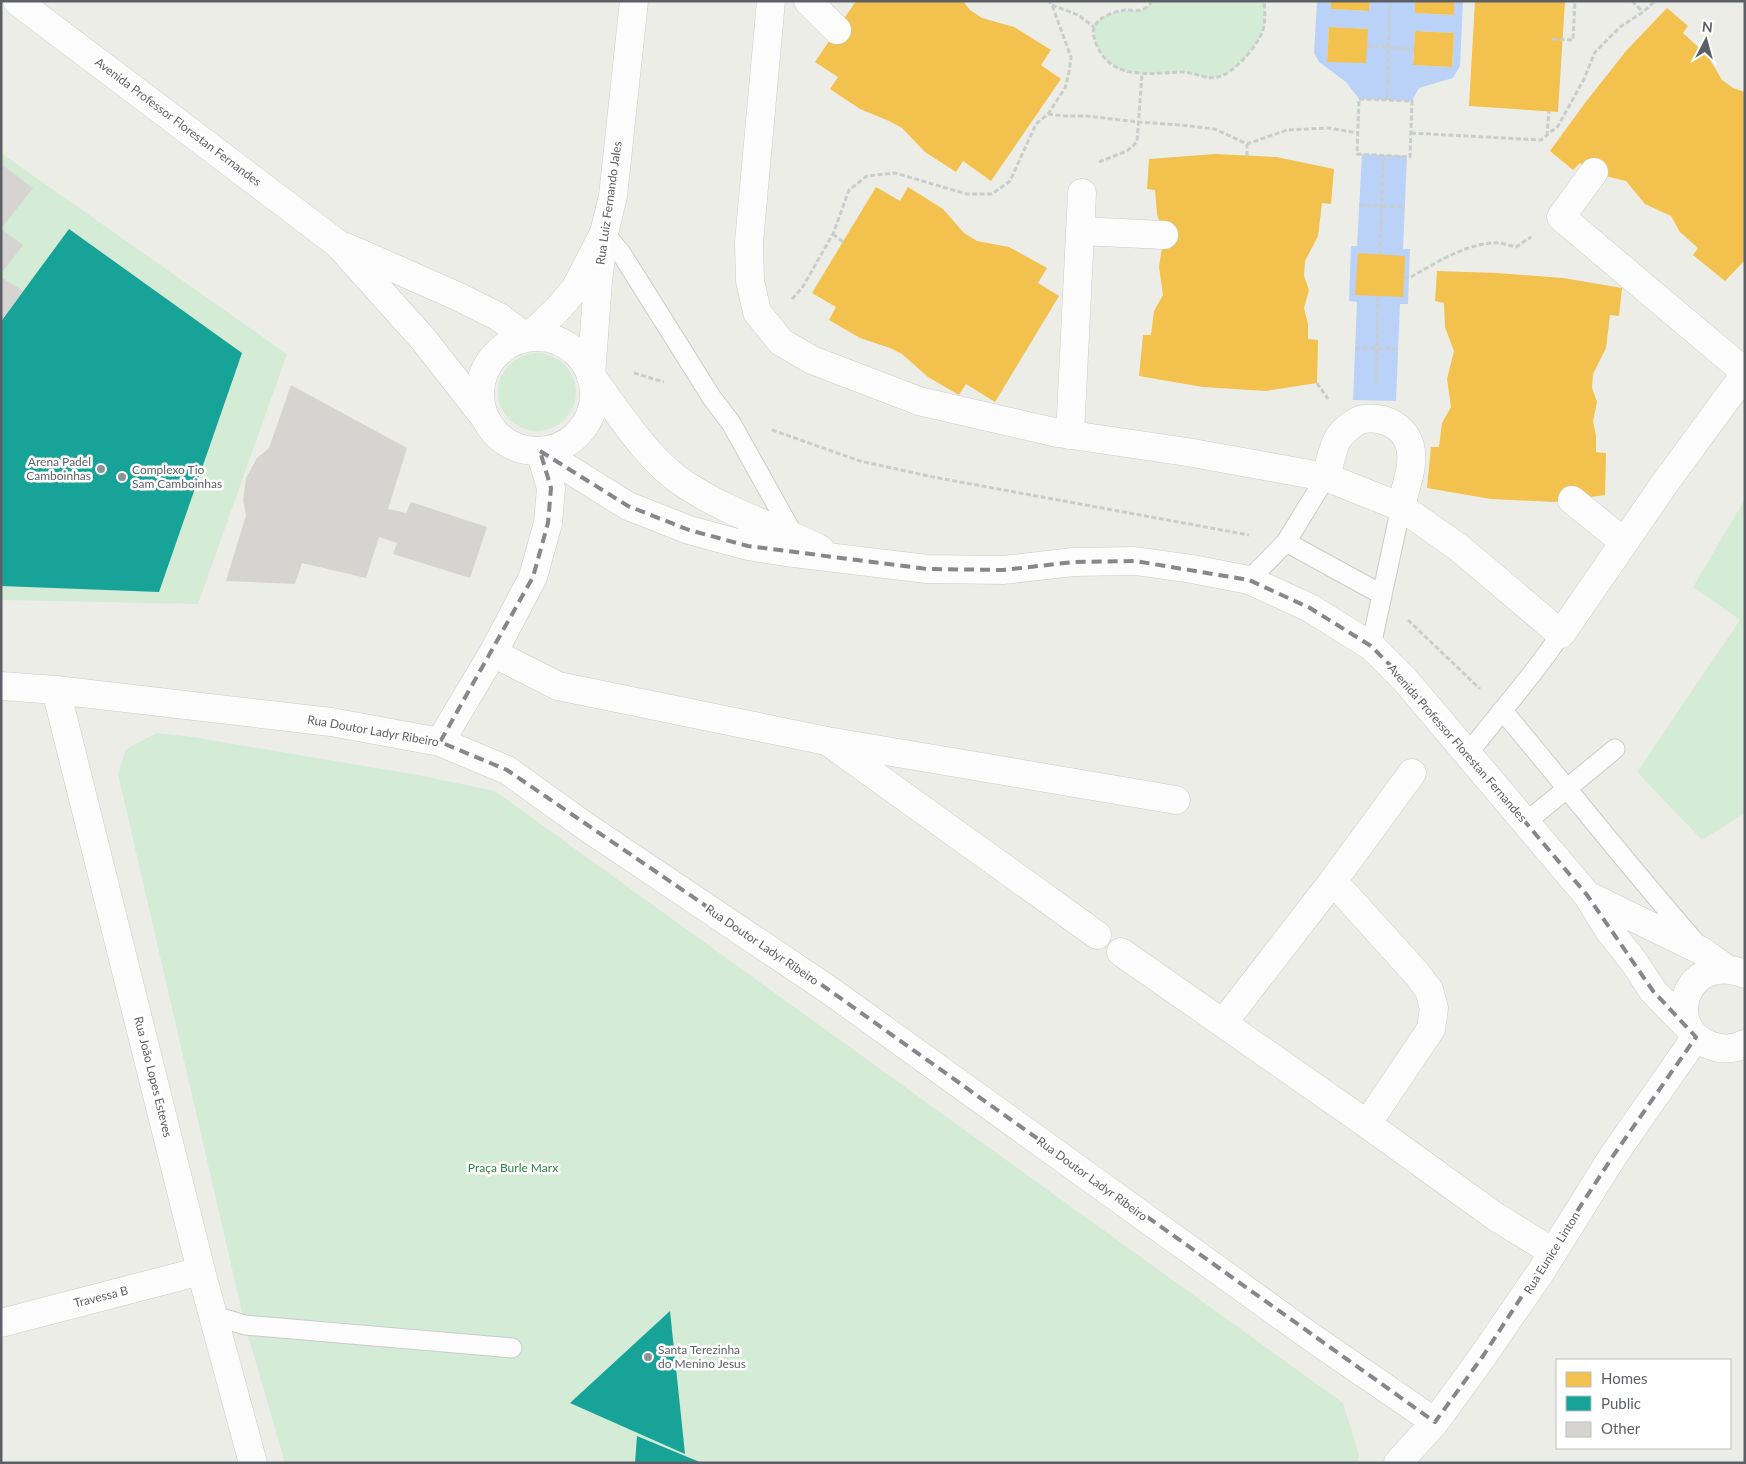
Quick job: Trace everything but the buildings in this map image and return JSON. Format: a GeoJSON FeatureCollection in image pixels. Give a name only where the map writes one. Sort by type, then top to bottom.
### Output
{"type":"FeatureCollection","features":[{"type":"Feature","properties":{"kind":"street","name":"Avenida Professor Florestan Fernandes"},"geometry":{"type":"LineString","coordinates":[[17,1],[338,244],[424,340],[485,418]]}},
{"type":"Feature","properties":{"kind":"street","name":"Rua Luiz Fernando Jales"},"geometry":{"type":"LineString","coordinates":[[591,376],[598,281],[604,233],[613,196],[634,1]]}},
{"type":"Feature","properties":{"kind":"street"},"geometry":{"type":"LineString","coordinates":[[771,1],[749,242],[750,281],[757,312],[780,342],[820,363],[919,401],[1070,435],[1187,452],[1326,477],[1401,507],[1458,547],[1561,634],[1624,542],[1745,373],[1561,217],[1594,172]]}},
{"type":"Feature","properties":{"kind":"street"},"geometry":{"type":"LineString","coordinates":[[808,1],[836,30]]}},
{"type":"Feature","properties":{"kind":"street"},"geometry":{"type":"LineString","coordinates":[[1070,435],[1082,193]]}},
{"type":"Feature","properties":{"kind":"street"},"geometry":{"type":"LineString","coordinates":[[1080,231],[1164,235]]}},
{"type":"Feature","properties":{"kind":"street"},"geometry":{"type":"LineString","coordinates":[[527,338],[575,290],[604,233]]}},
{"type":"Feature","properties":{"kind":"street","name":"Avenida Professor Florestan Fernandes"},"geometry":{"type":"LineString","coordinates":[[338,244],[475,305],[499,317],[527,338]]}},
{"type":"Feature","properties":{"kind":"street"},"geometry":{"type":"LineString","coordinates":[[527,338],[550,338],[572,348],[580,356],[591,376],[594,394],[592,411],[584,426],[572,439],[557,448],[540,451],[523,449],[508,442],[495,432],[485,418],[480,401],[481,384],[486,368],[497,354],[511,343],[527,338]]}},
{"type":"Feature","properties":{"kind":"street","name":"Avenida Professor Florestan Fernandes"},"geometry":{"type":"LineString","coordinates":[[591,376],[656,461],[685,485],[732,511],[794,536],[840,559]]}},
{"type":"Feature","properties":{"kind":"street"},"geometry":{"type":"LineString","coordinates":[[1326,477],[1338,438],[1348,428],[1363,419],[1390,422],[1400,429],[1410,446],[1410,465],[1401,507]]}},
{"type":"Feature","properties":{"kind":"street","name":"Avenida Professor Florestan Fernandes"},"geometry":{"type":"LineString","coordinates":[[540,451],[628,506],[689,530],[748,546],[927,569],[1003,570],[1074,562],[1135,561],[1249,580],[1310,608],[1371,646],[1406,681],[1587,896],[1608,929],[1634,962],[1653,991],[1701,1038],[1745,1067]]}},
{"type":"Feature","properties":{"kind":"street"},"geometry":{"type":"LineString","coordinates":[[440,742],[493,653],[533,577],[548,523],[551,488],[540,451]]}},
{"type":"Feature","properties":{"kind":"street"},"geometry":{"type":"LineString","coordinates":[[1572,500],[1624,542]]}},
{"type":"Feature","properties":{"kind":"street"},"geometry":{"type":"LineString","coordinates":[[493,653],[558,686],[827,741],[1176,800]]}},
{"type":"Feature","properties":{"kind":"street","name":"Rua Doutor Ladyr Ribeiro"},"geometry":{"type":"LineString","coordinates":[[1,686],[56,690],[331,722],[440,742],[508,770],[585,826],[829,990],[1303,1331],[1435,1422]]}},
{"type":"Feature","properties":{"kind":"street","name":"Rua João Lopes Esteves"},"geometry":{"type":"LineString","coordinates":[[56,690],[202,1271],[253,1463]]}},
{"type":"Feature","properties":{"kind":"street"},"geometry":{"type":"LineString","coordinates":[[827,741],[1097,935]]}},
{"type":"Feature","properties":{"kind":"street"},"geometry":{"type":"LineString","coordinates":[[1223,1023],[1333,881],[1412,773]]}},
{"type":"Feature","properties":{"kind":"street"},"geometry":{"type":"LineString","coordinates":[[1333,881],[1417,974],[1429,990],[1434,1008],[1432,1030],[1367,1124]]}},
{"type":"Feature","properties":{"kind":"street","name":"Avenida Professor Florestan Fernandes"},"geometry":{"type":"LineString","coordinates":[[1587,896],[1702,951],[1739,971]]}},
{"type":"Feature","properties":{"kind":"street"},"geometry":{"type":"LineString","coordinates":[[1121,952],[1367,1124],[1496,1217],[1553,1252]]}},
{"type":"Feature","properties":{"kind":"street"},"geometry":{"type":"LineString","coordinates":[[1739,971],[1721,969],[1708,972],[1696,980],[1688,990],[1684,1002],[1684,1015],[1701,1038],[1731,1048],[1745,1044]]}},
{"type":"Feature","properties":{"kind":"street","name":"Rua Eunice Linton"},"geometry":{"type":"LineString","coordinates":[[1398,1463],[1435,1422],[1483,1356],[1553,1252],[1613,1156],[1701,1038]]}},
{"type":"Feature","properties":{"kind":"street","name":"Travessa B"},"geometry":{"type":"LineString","coordinates":[[1,1323],[202,1271]]}},
{"type":"Feature","properties":{"kind":"lane"},"geometry":{"type":"LineString","coordinates":[[604,233],[621,253],[712,398],[731,423],[794,536]]}},
{"type":"Feature","properties":{"kind":"lane"},"geometry":{"type":"LineString","coordinates":[[1249,580],[1286,542],[1326,477]]}},
{"type":"Feature","properties":{"kind":"lane"},"geometry":{"type":"LineString","coordinates":[[1371,646],[1401,507]]}},
{"type":"Feature","properties":{"kind":"lane"},"geometry":{"type":"LineString","coordinates":[[1286,542],[1381,594]]}},
{"type":"Feature","properties":{"kind":"lane"},"geometry":{"type":"LineString","coordinates":[[1468,754],[1539,666],[1561,634]]}},
{"type":"Feature","properties":{"kind":"lane"},"geometry":{"type":"LineString","coordinates":[[1502,710],[1568,788],[1633,871],[1702,951]]}},
{"type":"Feature","properties":{"kind":"lane"},"geometry":{"type":"LineString","coordinates":[[1525,823],[1615,749]]}},
{"type":"Feature","properties":{"kind":"lane"},"geometry":{"type":"LineString","coordinates":[[215,1316],[245,1325],[512,1348]]}},
{"type":"Feature","properties":{"kind":"path"},"geometry":{"type":"LineString","coordinates":[[757,312],[784,307],[802,288],[833,234],[849,190],[867,176],[895,173],[967,194],[992,194],[1010,181],[1036,124],[1048,114],[1065,88],[1071,57],[1049,1]]}},
{"type":"Feature","properties":{"kind":"path"},"geometry":{"type":"LineString","coordinates":[[1152,1],[1147,8],[1138,11],[1124,10],[1108,15],[1098,22],[1094,27],[1093,37],[1101,55],[1124,71],[1142,74],[1195,73],[1206,78],[1220,77],[1234,68],[1250,52],[1262,34],[1265,15],[1264,1]]}},
{"type":"Feature","properties":{"kind":"path"},"geometry":{"type":"LineString","coordinates":[[1387,100],[1390,1]]}},
{"type":"Feature","properties":{"kind":"path"},"geometry":{"type":"LineString","coordinates":[[1552,39],[1573,40],[1575,1]]}},
{"type":"Feature","properties":{"kind":"path"},"geometry":{"type":"LineString","coordinates":[[1632,1],[1643,12]]}},
{"type":"Feature","properties":{"kind":"path"},"geometry":{"type":"LineString","coordinates":[[1411,133],[1541,140],[1558,126],[1584,79],[1595,52],[1620,27],[1643,12],[1655,1]]}},
{"type":"Feature","properties":{"kind":"path"},"geometry":{"type":"LineString","coordinates":[[1052,5],[1078,15],[1094,27]]}},
{"type":"Feature","properties":{"kind":"path"},"geometry":{"type":"LineString","coordinates":[[1367,46],[1414,49]]}},
{"type":"Feature","properties":{"kind":"path"},"geometry":{"type":"LineString","coordinates":[[1082,193],[1084,177],[1098,163],[1127,151],[1137,142],[1142,74]]}},
{"type":"Feature","properties":{"kind":"path"},"geometry":{"type":"LineString","coordinates":[[1359,99],[1412,101],[1410,157],[1356,154],[1358,133],[1359,99]]}},
{"type":"Feature","properties":{"kind":"path"},"geometry":{"type":"LineString","coordinates":[[1547,136],[1549,111]]}},
{"type":"Feature","properties":{"kind":"path"},"geometry":{"type":"LineString","coordinates":[[1048,114],[1215,129],[1247,144],[1288,130],[1329,128],[1358,133]]}},
{"type":"Feature","properties":{"kind":"path"},"geometry":{"type":"LineString","coordinates":[[1247,144],[1247,156]]}},
{"type":"Feature","properties":{"kind":"path"},"geometry":{"type":"LineString","coordinates":[[1380,254],[1384,155]]}},
{"type":"Feature","properties":{"kind":"path"},"geometry":{"type":"LineString","coordinates":[[1359,205],[1405,207]]}},
{"type":"Feature","properties":{"kind":"path"},"geometry":{"type":"LineString","coordinates":[[1404,277],[1409,278],[1475,246],[1500,243],[1516,247],[1561,217]]}},
{"type":"Feature","properties":{"kind":"path"},"geometry":{"type":"LineString","coordinates":[[833,234],[843,242]]}},
{"type":"Feature","properties":{"kind":"path"},"geometry":{"type":"LineString","coordinates":[[1374,419],[1378,296]]}},
{"type":"Feature","properties":{"kind":"path"},"geometry":{"type":"LineString","coordinates":[[1355,348],[1398,350]]}},
{"type":"Feature","properties":{"kind":"path"},"geometry":{"type":"LineString","coordinates":[[591,376],[627,370],[712,398]]}},
{"type":"Feature","properties":{"kind":"path"},"geometry":{"type":"LineString","coordinates":[[768,428],[860,461],[1286,542]]}},
{"type":"Feature","properties":{"kind":"path"},"geometry":{"type":"LineString","coordinates":[[1381,594],[1502,710]]}},
{"type":"Feature","properties":{"kind":"highlighted area"},"geometry":{"type":"Polygon","coordinates":[[[540,451],[628,506],[689,530],[748,546],[927,569],[1003,570],[1074,562],[1135,561],[1249,580],[1310,608],[1371,646],[1406,681],[1587,895],[1653,991],[1696,1037],[1613,1156],[1483,1356],[1435,1422],[829,990],[507,770],[440,742],[533,577],[548,523],[551,488],[540,451]]]}},
{"type":"Feature","properties":{"kind":"green space"},"geometry":{"type":"Polygon","coordinates":[[[1152,1],[1264,1],[1264,27],[1258,40],[1243,60],[1230,71],[1218,77],[1213,78],[1182,72],[1134,72],[1123,70],[1113,65],[1104,57],[1097,46],[1093,33],[1096,24],[1112,13],[1144,9],[1152,1]]]}},
{"type":"Feature","properties":{"kind":"green space","name":"Complexo Tio Sam Camboinhas"},"geometry":{"type":"Polygon","coordinates":[[[1,153],[287,354],[198,604],[1,600],[1,153]]]}},
{"type":"Feature","properties":{"kind":"green space"},"geometry":{"type":"Polygon","coordinates":[[[529,353],[545,353],[559,359],[570,370],[576,384],[576,400],[570,414],[559,425],[545,431],[529,431],[515,425],[504,414],[498,400],[498,384],[504,370],[515,359],[529,353]]]}},
{"type":"Feature","properties":{"kind":"green space"},"geometry":{"type":"Polygon","coordinates":[[[1745,499],[1745,813],[1702,840],[1637,772],[1740,620],[1693,587],[1745,499]]]}},
{"type":"Feature","properties":{"kind":"green space","name":"Praça Burle Marx"},"geometry":{"type":"Polygon","coordinates":[[[157,733],[193,737],[412,774],[495,791],[1343,1403],[1359,1455],[1358,1463],[285,1463],[245,1325],[118,774],[126,749],[157,733]]]}},
{"type":"Feature","properties":{"kind":"water"},"geometry":{"type":"Polygon","coordinates":[[[1317,1],[1331,1],[1331,9],[1369,11],[1370,1],[1415,1],[1415,13],[1453,15],[1454,1],[1463,1],[1460,66],[1453,78],[1419,88],[1412,101],[1359,99],[1346,82],[1319,62],[1314,53],[1317,1]],[[1329,27],[1327,62],[1367,29],[1329,27]],[[1415,31],[1413,65],[1452,67],[1454,33],[1415,31]]]}},
{"type":"Feature","properties":{"kind":"water"},"geometry":{"type":"Polygon","coordinates":[[[1362,154],[1407,156],[1403,249],[1410,249],[1408,304],[1400,304],[1396,401],[1353,400],[1357,302],[1349,301],[1351,246],[1357,246],[1362,154]]]}},
{"type":"Feature","properties":{"kind":"place","name":"Arena Padel Camboinhas"},"geometry":{"type":"Point","coordinates":[101,469]}},
{"type":"Feature","properties":{"kind":"place","name":"Complexo Tio Sam Camboinhas"},"geometry":{"type":"Point","coordinates":[122,477]}},
{"type":"Feature","properties":{"kind":"place","name":"Santa Terezinha do Menino Jesus"},"geometry":{"type":"Point","coordinates":[648,1357]}}]}
